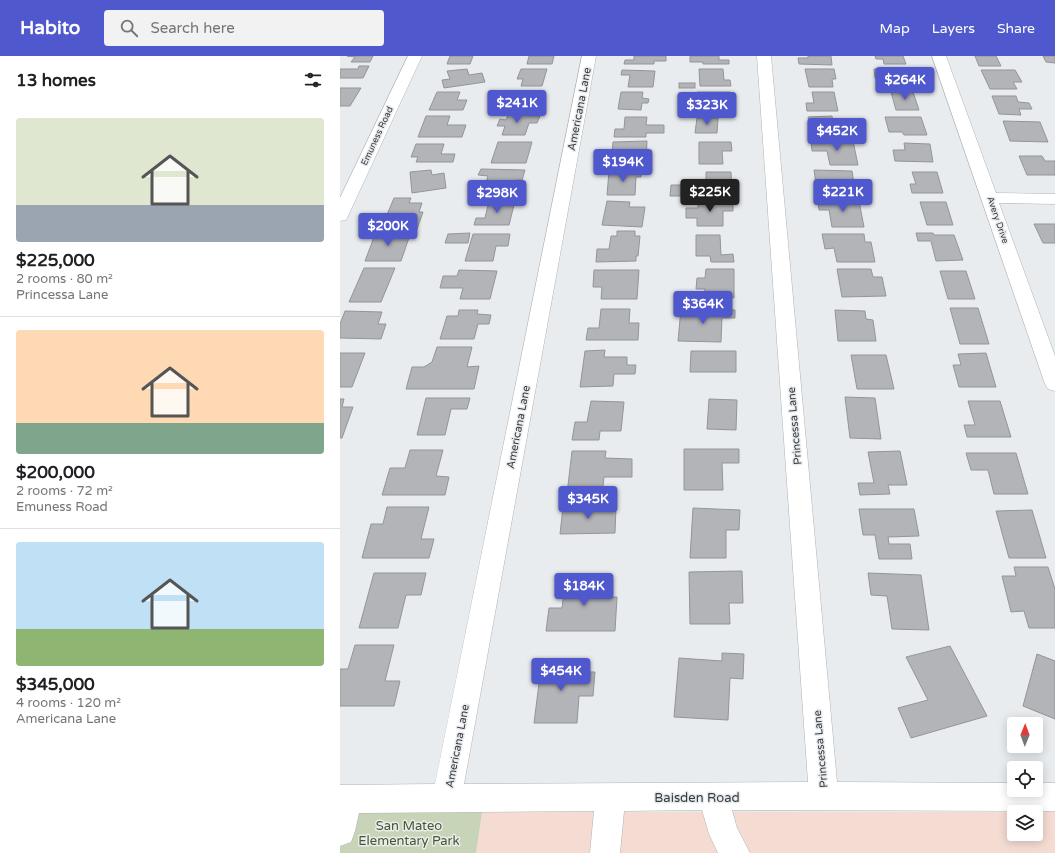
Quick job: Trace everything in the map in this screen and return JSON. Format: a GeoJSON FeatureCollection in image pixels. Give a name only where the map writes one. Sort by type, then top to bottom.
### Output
{"type":"FeatureCollection","features":[{"type":"Feature","properties":{"kind":"street","name":"Emuness Road"},"geometry":{"type":"LineString","coordinates":[[340,216],[415,56]]}},
{"type":"Feature","properties":{"kind":"street","name":"Americana Lane"},"geometry":{"type":"LineString","coordinates":[[447,799],[589,56]]}},
{"type":"Feature","properties":{"kind":"street","name":"Princessa Lane"},"geometry":{"type":"LineString","coordinates":[[764,56],[824,796]]}},
{"type":"Feature","properties":{"kind":"street","name":"Avery Drive"},"geometry":{"type":"LineString","coordinates":[[940,56],[1055,384]]}},
{"type":"Feature","properties":{"kind":"street"},"geometry":{"type":"LineString","coordinates":[[990,198],[1055,199]]}},
{"type":"Feature","properties":{"kind":"street","name":"Baisden Road"},"geometry":{"type":"LineString","coordinates":[[343,799],[713,796],[1055,797]]}},
{"type":"Feature","properties":{"kind":"street"},"geometry":{"type":"LineString","coordinates":[[713,796],[724,834],[735,853]]}},
{"type":"Feature","properties":{"kind":"street"},"geometry":{"type":"LineString","coordinates":[[605,853],[610,797]]}},
{"type":"Feature","properties":{"kind":"street"},"geometry":{"type":"LineString","coordinates":[[340,831],[343,799]]}},
{"type":"Feature","properties":{"kind":"shaded area"},"geometry":{"type":"Polygon","coordinates":[[[482,812],[1007,812],[1007,841],[1043,841],[1043,812],[1055,812],[1055,853],[476,853],[482,812]]]}},
{"type":"Feature","properties":{"kind":"green space","name":"San Mateo Elementary Park"},"geometry":{"type":"Polygon","coordinates":[[[482,812],[476,853],[340,853],[340,813],[482,812]]]}},
{"type":"Feature","properties":{"kind":"building"},"geometry":{"type":"Polygon","coordinates":[[[347,56],[373,56],[370,62],[351,62],[355,57],[347,56]]]}},
{"type":"Feature","properties":{"kind":"building"},"geometry":{"type":"Polygon","coordinates":[[[450,56],[473,56],[470,64],[447,64],[450,56]]]}},
{"type":"Feature","properties":{"kind":"building"},"geometry":{"type":"Polygon","coordinates":[[[529,56],[554,56],[552,64],[527,64],[529,56]]]}},
{"type":"Feature","properties":{"kind":"building"},"geometry":{"type":"Polygon","coordinates":[[[634,56],[666,56],[666,61],[654,61],[654,64],[624,64],[625,60],[634,60],[634,56]]]}},
{"type":"Feature","properties":{"kind":"building"},"geometry":{"type":"Polygon","coordinates":[[[690,56],[719,56],[719,60],[729,60],[729,64],[703,64],[703,62],[690,62],[690,56]]]}},
{"type":"Feature","properties":{"kind":"building"},"geometry":{"type":"Polygon","coordinates":[[[808,56],[831,56],[832,65],[799,64],[798,58],[808,58],[808,56]]]}},
{"type":"Feature","properties":{"kind":"building"},"geometry":{"type":"Polygon","coordinates":[[[875,56],[903,56],[906,64],[884,64],[883,59],[876,59],[875,56]]]}},
{"type":"Feature","properties":{"kind":"building"},"geometry":{"type":"Polygon","coordinates":[[[975,56],[996,56],[1001,66],[979,66],[975,56]]]}},
{"type":"Feature","properties":{"kind":"building"},"geometry":{"type":"Polygon","coordinates":[[[1043,56],[1055,56],[1055,63],[1046,62],[1043,56]]]}},
{"type":"Feature","properties":{"kind":"building"},"geometry":{"type":"Polygon","coordinates":[[[359,66],[369,66],[363,78],[340,78],[340,69],[358,69],[359,66]]]}},
{"type":"Feature","properties":{"kind":"building"},"geometry":{"type":"Polygon","coordinates":[[[467,69],[469,75],[482,73],[485,82],[444,88],[442,80],[450,79],[447,71],[467,69]]]}},
{"type":"Feature","properties":{"kind":"building"},"geometry":{"type":"Polygon","coordinates":[[[521,69],[547,69],[542,86],[521,86],[523,79],[517,79],[521,69]]]}},
{"type":"Feature","properties":{"kind":"building"},"geometry":{"type":"Polygon","coordinates":[[[699,69],[723,69],[724,80],[730,80],[731,86],[700,86],[699,69]]]}},
{"type":"Feature","properties":{"kind":"building"},"geometry":{"type":"Polygon","coordinates":[[[805,69],[834,69],[836,79],[832,79],[833,87],[809,87],[805,69]]]}},
{"type":"Feature","properties":{"kind":"building"},"geometry":{"type":"Polygon","coordinates":[[[874,69],[908,70],[911,87],[889,86],[888,79],[875,78],[874,69]]]}},
{"type":"Feature","properties":{"kind":"building"},"geometry":{"type":"Polygon","coordinates":[[[622,70],[655,71],[653,87],[628,87],[630,75],[621,75],[622,70]]]}},
{"type":"Feature","properties":{"kind":"building"},"geometry":{"type":"Polygon","coordinates":[[[981,70],[1015,70],[1022,82],[1013,82],[1017,89],[990,89],[981,70]]]}},
{"type":"Feature","properties":{"kind":"building"},"geometry":{"type":"Polygon","coordinates":[[[679,83],[695,83],[695,88],[679,88],[679,83]]]}},
{"type":"Feature","properties":{"kind":"building"},"geometry":{"type":"Polygon","coordinates":[[[340,88],[361,88],[350,106],[340,106],[340,88]]]}},
{"type":"Feature","properties":{"kind":"building"},"geometry":{"type":"Polygon","coordinates":[[[511,91],[537,91],[534,103],[543,103],[541,111],[530,110],[530,108],[506,108],[511,91]]]}},
{"type":"Feature","properties":{"kind":"building"},"geometry":{"type":"Polygon","coordinates":[[[437,92],[460,92],[457,100],[467,100],[463,110],[429,110],[437,92]]]}},
{"type":"Feature","properties":{"kind":"building"},"geometry":{"type":"Polygon","coordinates":[[[621,92],[643,92],[642,98],[649,99],[648,103],[642,103],[641,110],[618,109],[621,92]]]}},
{"type":"Feature","properties":{"kind":"building"},"geometry":{"type":"Polygon","coordinates":[[[697,92],[730,92],[731,102],[724,102],[724,112],[696,112],[697,92]]]}},
{"type":"Feature","properties":{"kind":"building"},"geometry":{"type":"Polygon","coordinates":[[[812,92],[834,92],[838,111],[807,111],[806,103],[814,103],[812,92]]]}},
{"type":"Feature","properties":{"kind":"building"},"geometry":{"type":"Polygon","coordinates":[[[891,92],[913,92],[919,110],[896,110],[891,92]]]}},
{"type":"Feature","properties":{"kind":"building"},"geometry":{"type":"Polygon","coordinates":[[[992,96],[1016,96],[1018,102],[1029,103],[1032,109],[1019,109],[1021,115],[999,114],[992,96]]]}},
{"type":"Feature","properties":{"kind":"building"},"geometry":{"type":"Polygon","coordinates":[[[508,115],[540,116],[537,123],[529,123],[525,135],[502,135],[505,126],[497,126],[500,119],[506,120],[508,115]]]}},
{"type":"Feature","properties":{"kind":"building"},"geometry":{"type":"Polygon","coordinates":[[[426,116],[450,116],[447,125],[466,125],[462,137],[418,137],[426,116]]]}},
{"type":"Feature","properties":{"kind":"building"},"geometry":{"type":"Polygon","coordinates":[[[832,116],[835,136],[811,136],[808,117],[832,116]]]}},
{"type":"Feature","properties":{"kind":"building"},"geometry":{"type":"Polygon","coordinates":[[[625,117],[647,117],[646,125],[664,125],[664,133],[646,133],[646,137],[614,137],[615,129],[624,129],[625,117]]]}},
{"type":"Feature","properties":{"kind":"building"},"geometry":{"type":"Polygon","coordinates":[[[885,117],[921,117],[927,135],[904,135],[902,132],[889,132],[885,117]]]}},
{"type":"Feature","properties":{"kind":"building"},"geometry":{"type":"Polygon","coordinates":[[[697,118],[718,118],[717,133],[695,133],[697,118]]]}},
{"type":"Feature","properties":{"kind":"building"},"geometry":{"type":"Polygon","coordinates":[[[1003,121],[1040,122],[1048,142],[1010,141],[1003,121]]]}},
{"type":"Feature","properties":{"kind":"building"},"geometry":{"type":"Polygon","coordinates":[[[647,141],[646,163],[619,163],[620,153],[612,154],[613,142],[647,141]]]}},
{"type":"Feature","properties":{"kind":"building"},"geometry":{"type":"Polygon","coordinates":[[[811,141],[853,141],[858,165],[830,165],[827,151],[812,151],[811,141]]]}},
{"type":"Feature","properties":{"kind":"building"},"geometry":{"type":"Polygon","coordinates":[[[498,142],[532,142],[526,163],[491,163],[498,142]]]}},
{"type":"Feature","properties":{"kind":"building"},"geometry":{"type":"Polygon","coordinates":[[[699,142],[731,142],[732,151],[722,151],[723,164],[699,164],[699,142]]]}},
{"type":"Feature","properties":{"kind":"building"},"geometry":{"type":"Polygon","coordinates":[[[904,143],[930,144],[933,162],[895,161],[893,150],[905,150],[904,143]]]}},
{"type":"Feature","properties":{"kind":"building"},"geometry":{"type":"Polygon","coordinates":[[[416,144],[444,144],[441,154],[455,154],[453,162],[416,162],[418,157],[411,157],[416,144]]]}},
{"type":"Feature","properties":{"kind":"building"},"geometry":{"type":"Polygon","coordinates":[[[1019,156],[1042,156],[1045,161],[1055,161],[1055,175],[1027,175],[1019,156]]]}},
{"type":"Feature","properties":{"kind":"building"},"geometry":{"type":"Polygon","coordinates":[[[481,169],[525,170],[522,180],[515,180],[513,189],[484,188],[488,176],[478,175],[481,169]]]}},
{"type":"Feature","properties":{"kind":"building"},"geometry":{"type":"Polygon","coordinates":[[[431,170],[432,175],[444,173],[446,188],[412,193],[410,172],[431,170]]]}},
{"type":"Feature","properties":{"kind":"building"},"geometry":{"type":"Polygon","coordinates":[[[814,170],[852,171],[854,184],[847,184],[849,195],[827,195],[826,184],[816,184],[814,170]]]}},
{"type":"Feature","properties":{"kind":"building"},"geometry":{"type":"Polygon","coordinates":[[[609,171],[641,171],[641,177],[636,177],[635,195],[607,195],[609,171]]]}},
{"type":"Feature","properties":{"kind":"building"},"geometry":{"type":"Polygon","coordinates":[[[706,172],[731,172],[732,194],[706,194],[706,172]]]}},
{"type":"Feature","properties":{"kind":"building"},"geometry":{"type":"Polygon","coordinates":[[[912,172],[937,172],[943,193],[912,193],[910,184],[916,184],[912,172]]]}},
{"type":"Feature","properties":{"kind":"building"},"geometry":{"type":"Polygon","coordinates":[[[671,185],[690,185],[689,196],[670,196],[671,185]]]}},
{"type":"Feature","properties":{"kind":"building"},"geometry":{"type":"Polygon","coordinates":[[[394,198],[411,198],[409,203],[422,203],[419,212],[423,212],[417,229],[390,229],[394,217],[386,217],[394,198]]]}},
{"type":"Feature","properties":{"kind":"building"},"geometry":{"type":"Polygon","coordinates":[[[489,201],[515,201],[509,225],[474,225],[476,218],[485,218],[489,201]]]}},
{"type":"Feature","properties":{"kind":"building"},"geometry":{"type":"Polygon","coordinates":[[[607,201],[630,202],[629,207],[645,207],[642,227],[602,225],[607,201]]]}},
{"type":"Feature","properties":{"kind":"building"},"geometry":{"type":"Polygon","coordinates":[[[698,201],[733,201],[733,211],[723,211],[723,226],[697,226],[697,218],[686,218],[686,208],[698,208],[698,201]]]}},
{"type":"Feature","properties":{"kind":"building"},"geometry":{"type":"Polygon","coordinates":[[[818,201],[859,201],[864,227],[832,227],[829,210],[819,210],[818,201]]]}},
{"type":"Feature","properties":{"kind":"building"},"geometry":{"type":"Polygon","coordinates":[[[920,202],[946,202],[953,225],[927,225],[920,202]]]}},
{"type":"Feature","properties":{"kind":"building"},"geometry":{"type":"Polygon","coordinates":[[[1034,224],[1055,224],[1055,243],[1043,243],[1034,224]]]}},
{"type":"Feature","properties":{"kind":"building"},"geometry":{"type":"Polygon","coordinates":[[[617,231],[635,231],[635,236],[640,236],[636,261],[596,262],[597,249],[609,249],[611,236],[617,236],[617,231]]]}},
{"type":"Feature","properties":{"kind":"building"},"geometry":{"type":"Polygon","coordinates":[[[376,232],[411,232],[401,261],[365,261],[376,232]]]}},
{"type":"Feature","properties":{"kind":"building"},"geometry":{"type":"Polygon","coordinates":[[[470,233],[468,243],[445,243],[448,234],[470,233]]]}},
{"type":"Feature","properties":{"kind":"building"},"geometry":{"type":"Polygon","coordinates":[[[916,233],[954,235],[963,260],[936,261],[931,241],[918,241],[916,233]]]}},
{"type":"Feature","properties":{"kind":"building"},"geometry":{"type":"Polygon","coordinates":[[[473,234],[510,234],[508,246],[496,246],[493,261],[465,261],[473,234]]]}},
{"type":"Feature","properties":{"kind":"building"},"geometry":{"type":"Polygon","coordinates":[[[822,234],[864,234],[865,242],[871,242],[875,262],[837,262],[834,248],[825,249],[822,234]]]}},
{"type":"Feature","properties":{"kind":"building"},"geometry":{"type":"Polygon","coordinates":[[[696,235],[720,235],[721,255],[733,254],[734,262],[711,262],[710,256],[696,256],[696,235]]]}},
{"type":"Feature","properties":{"kind":"building"},"geometry":{"type":"Polygon","coordinates":[[[364,268],[395,268],[381,302],[349,302],[364,268]]]}},
{"type":"Feature","properties":{"kind":"building"},"geometry":{"type":"Polygon","coordinates":[[[706,269],[734,269],[734,298],[704,297],[705,289],[696,289],[697,278],[705,278],[706,269]]]}},
{"type":"Feature","properties":{"kind":"building"},"geometry":{"type":"Polygon","coordinates":[[[837,269],[871,269],[873,277],[882,277],[886,296],[842,297],[837,269]]]}},
{"type":"Feature","properties":{"kind":"building"},"geometry":{"type":"Polygon","coordinates":[[[459,270],[497,271],[490,299],[460,299],[463,288],[440,288],[443,276],[457,276],[459,270]]]}},
{"type":"Feature","properties":{"kind":"building"},"geometry":{"type":"Polygon","coordinates":[[[594,270],[639,270],[637,299],[601,299],[602,287],[593,287],[594,270]]]}},
{"type":"Feature","properties":{"kind":"building"},"geometry":{"type":"Polygon","coordinates":[[[940,271],[966,271],[975,299],[948,299],[940,271]]]}},
{"type":"Feature","properties":{"kind":"building"},"geometry":{"type":"Polygon","coordinates":[[[950,308],[978,308],[989,344],[960,344],[950,308]]]}},
{"type":"Feature","properties":{"kind":"building"},"geometry":{"type":"Polygon","coordinates":[[[601,309],[630,309],[629,323],[639,323],[638,340],[586,340],[588,328],[599,328],[601,309]]]}},
{"type":"Feature","properties":{"kind":"building"},"geometry":{"type":"Polygon","coordinates":[[[681,309],[735,310],[735,318],[722,318],[721,342],[678,341],[681,309]]]}},
{"type":"Feature","properties":{"kind":"building"},"geometry":{"type":"Polygon","coordinates":[[[459,310],[478,310],[477,314],[491,315],[489,324],[478,324],[474,339],[440,339],[447,316],[458,316],[459,310]]]}},
{"type":"Feature","properties":{"kind":"building"},"geometry":{"type":"Polygon","coordinates":[[[835,310],[865,311],[866,319],[873,320],[876,341],[838,341],[835,310]]]}},
{"type":"Feature","properties":{"kind":"building"},"geometry":{"type":"Polygon","coordinates":[[[345,311],[382,312],[378,324],[386,324],[381,339],[340,338],[340,324],[345,311]]]}},
{"type":"Feature","properties":{"kind":"building"},"geometry":{"type":"Polygon","coordinates":[[[437,347],[472,347],[467,367],[479,366],[474,389],[406,389],[412,367],[424,367],[432,362],[437,347]]]}},
{"type":"Feature","properties":{"kind":"building"},"geometry":{"type":"Polygon","coordinates":[[[605,350],[604,357],[627,357],[627,365],[636,365],[635,374],[614,374],[613,386],[580,387],[585,351],[605,350]]]}},
{"type":"Feature","properties":{"kind":"building"},"geometry":{"type":"Polygon","coordinates":[[[691,351],[736,351],[736,372],[690,372],[691,351]]]}},
{"type":"Feature","properties":{"kind":"building"},"geometry":{"type":"Polygon","coordinates":[[[340,353],[365,353],[352,387],[340,387],[340,353]]]}},
{"type":"Feature","properties":{"kind":"building"},"geometry":{"type":"Polygon","coordinates":[[[986,353],[996,387],[959,387],[953,365],[961,365],[958,354],[986,353]]]}},
{"type":"Feature","properties":{"kind":"building"},"geometry":{"type":"Polygon","coordinates":[[[851,355],[886,355],[894,389],[857,389],[851,355]]]}},
{"type":"Feature","properties":{"kind":"building"},"geometry":{"type":"Polygon","coordinates":[[[845,397],[875,398],[881,439],[850,438],[845,397]]]}},
{"type":"Feature","properties":{"kind":"building"},"geometry":{"type":"Polygon","coordinates":[[[426,398],[470,398],[467,409],[451,409],[445,435],[417,435],[426,398]]]}},
{"type":"Feature","properties":{"kind":"building"},"geometry":{"type":"Polygon","coordinates":[[[340,399],[344,399],[342,407],[353,407],[342,438],[340,438],[340,399]]]}},
{"type":"Feature","properties":{"kind":"building"},"geometry":{"type":"Polygon","coordinates":[[[709,399],[737,400],[736,430],[707,429],[709,399]]]}},
{"type":"Feature","properties":{"kind":"building"},"geometry":{"type":"Polygon","coordinates":[[[591,401],[624,402],[621,431],[600,431],[599,440],[572,440],[575,422],[587,422],[591,401]]]}},
{"type":"Feature","properties":{"kind":"building"},"geometry":{"type":"Polygon","coordinates":[[[968,401],[1000,401],[1011,437],[967,437],[964,425],[975,425],[968,401]]]}},
{"type":"Feature","properties":{"kind":"building"},"geometry":{"type":"Polygon","coordinates":[[[684,449],[739,449],[739,463],[722,463],[723,490],[684,490],[684,449]]]}},
{"type":"Feature","properties":{"kind":"building"},"geometry":{"type":"Polygon","coordinates":[[[410,450],[443,450],[436,476],[449,477],[445,495],[382,495],[390,468],[405,468],[410,450]]]}},
{"type":"Feature","properties":{"kind":"building"},"geometry":{"type":"Polygon","coordinates":[[[572,451],[606,451],[605,458],[632,459],[632,477],[604,477],[602,494],[567,494],[572,451]]]}},
{"type":"Feature","properties":{"kind":"building"},"geometry":{"type":"Polygon","coordinates":[[[900,451],[907,485],[888,485],[890,494],[860,495],[858,483],[874,483],[868,452],[900,451]]]}},
{"type":"Feature","properties":{"kind":"building"},"geometry":{"type":"Polygon","coordinates":[[[966,453],[1016,453],[1028,494],[994,494],[988,470],[971,470],[966,453]]]}},
{"type":"Feature","properties":{"kind":"building"},"geometry":{"type":"Polygon","coordinates":[[[387,507],[429,507],[421,539],[434,539],[429,558],[362,558],[371,524],[383,524],[387,507]]]}},
{"type":"Feature","properties":{"kind":"building"},"geometry":{"type":"Polygon","coordinates":[[[563,507],[616,507],[615,533],[560,534],[563,507]]]}},
{"type":"Feature","properties":{"kind":"building"},"geometry":{"type":"Polygon","coordinates":[[[693,508],[740,510],[739,530],[726,530],[726,558],[690,558],[693,508]]]}},
{"type":"Feature","properties":{"kind":"building"},"geometry":{"type":"Polygon","coordinates":[[[859,509],[914,509],[919,536],[888,537],[889,544],[910,544],[912,559],[879,559],[875,535],[863,535],[859,509]]]}},
{"type":"Feature","properties":{"kind":"building"},"geometry":{"type":"Polygon","coordinates":[[[1032,510],[1046,558],[1009,558],[996,511],[1032,510]]]}},
{"type":"Feature","properties":{"kind":"building"},"geometry":{"type":"Polygon","coordinates":[[[1014,567],[1048,567],[1055,589],[1055,628],[1029,628],[1024,611],[1011,612],[1002,576],[1016,576],[1014,567]]]}},
{"type":"Feature","properties":{"kind":"building"},"geometry":{"type":"Polygon","coordinates":[[[742,571],[743,603],[729,603],[730,624],[690,624],[689,572],[742,571]]]}},
{"type":"Feature","properties":{"kind":"building"},"geometry":{"type":"Polygon","coordinates":[[[374,573],[426,573],[421,595],[406,595],[398,628],[359,628],[374,573]]]}},
{"type":"Feature","properties":{"kind":"building"},"geometry":{"type":"Polygon","coordinates":[[[868,573],[921,575],[929,630],[892,629],[887,596],[871,595],[868,573]]]}},
{"type":"Feature","properties":{"kind":"building"},"geometry":{"type":"Polygon","coordinates":[[[566,576],[604,576],[603,597],[617,597],[615,631],[546,631],[549,608],[562,608],[566,576]]]}},
{"type":"Feature","properties":{"kind":"building"},"geometry":{"type":"Polygon","coordinates":[[[355,645],[394,645],[385,681],[400,681],[394,706],[340,706],[340,669],[348,669],[355,645]]]}},
{"type":"Feature","properties":{"kind":"building"},"geometry":{"type":"Polygon","coordinates":[[[950,646],[987,716],[911,738],[898,708],[928,700],[906,657],[950,646]]]}},
{"type":"Feature","properties":{"kind":"building"},"geometry":{"type":"Polygon","coordinates":[[[722,653],[744,654],[743,679],[730,678],[728,720],[674,717],[679,658],[722,661],[722,653]]]}},
{"type":"Feature","properties":{"kind":"building"},"geometry":{"type":"Polygon","coordinates":[[[1037,654],[1055,661],[1055,719],[1023,706],[1037,654]]]}},
{"type":"Feature","properties":{"kind":"building"},"geometry":{"type":"Polygon","coordinates":[[[542,660],[568,660],[567,672],[595,672],[593,696],[579,696],[577,723],[534,723],[542,660]]]}}]}
